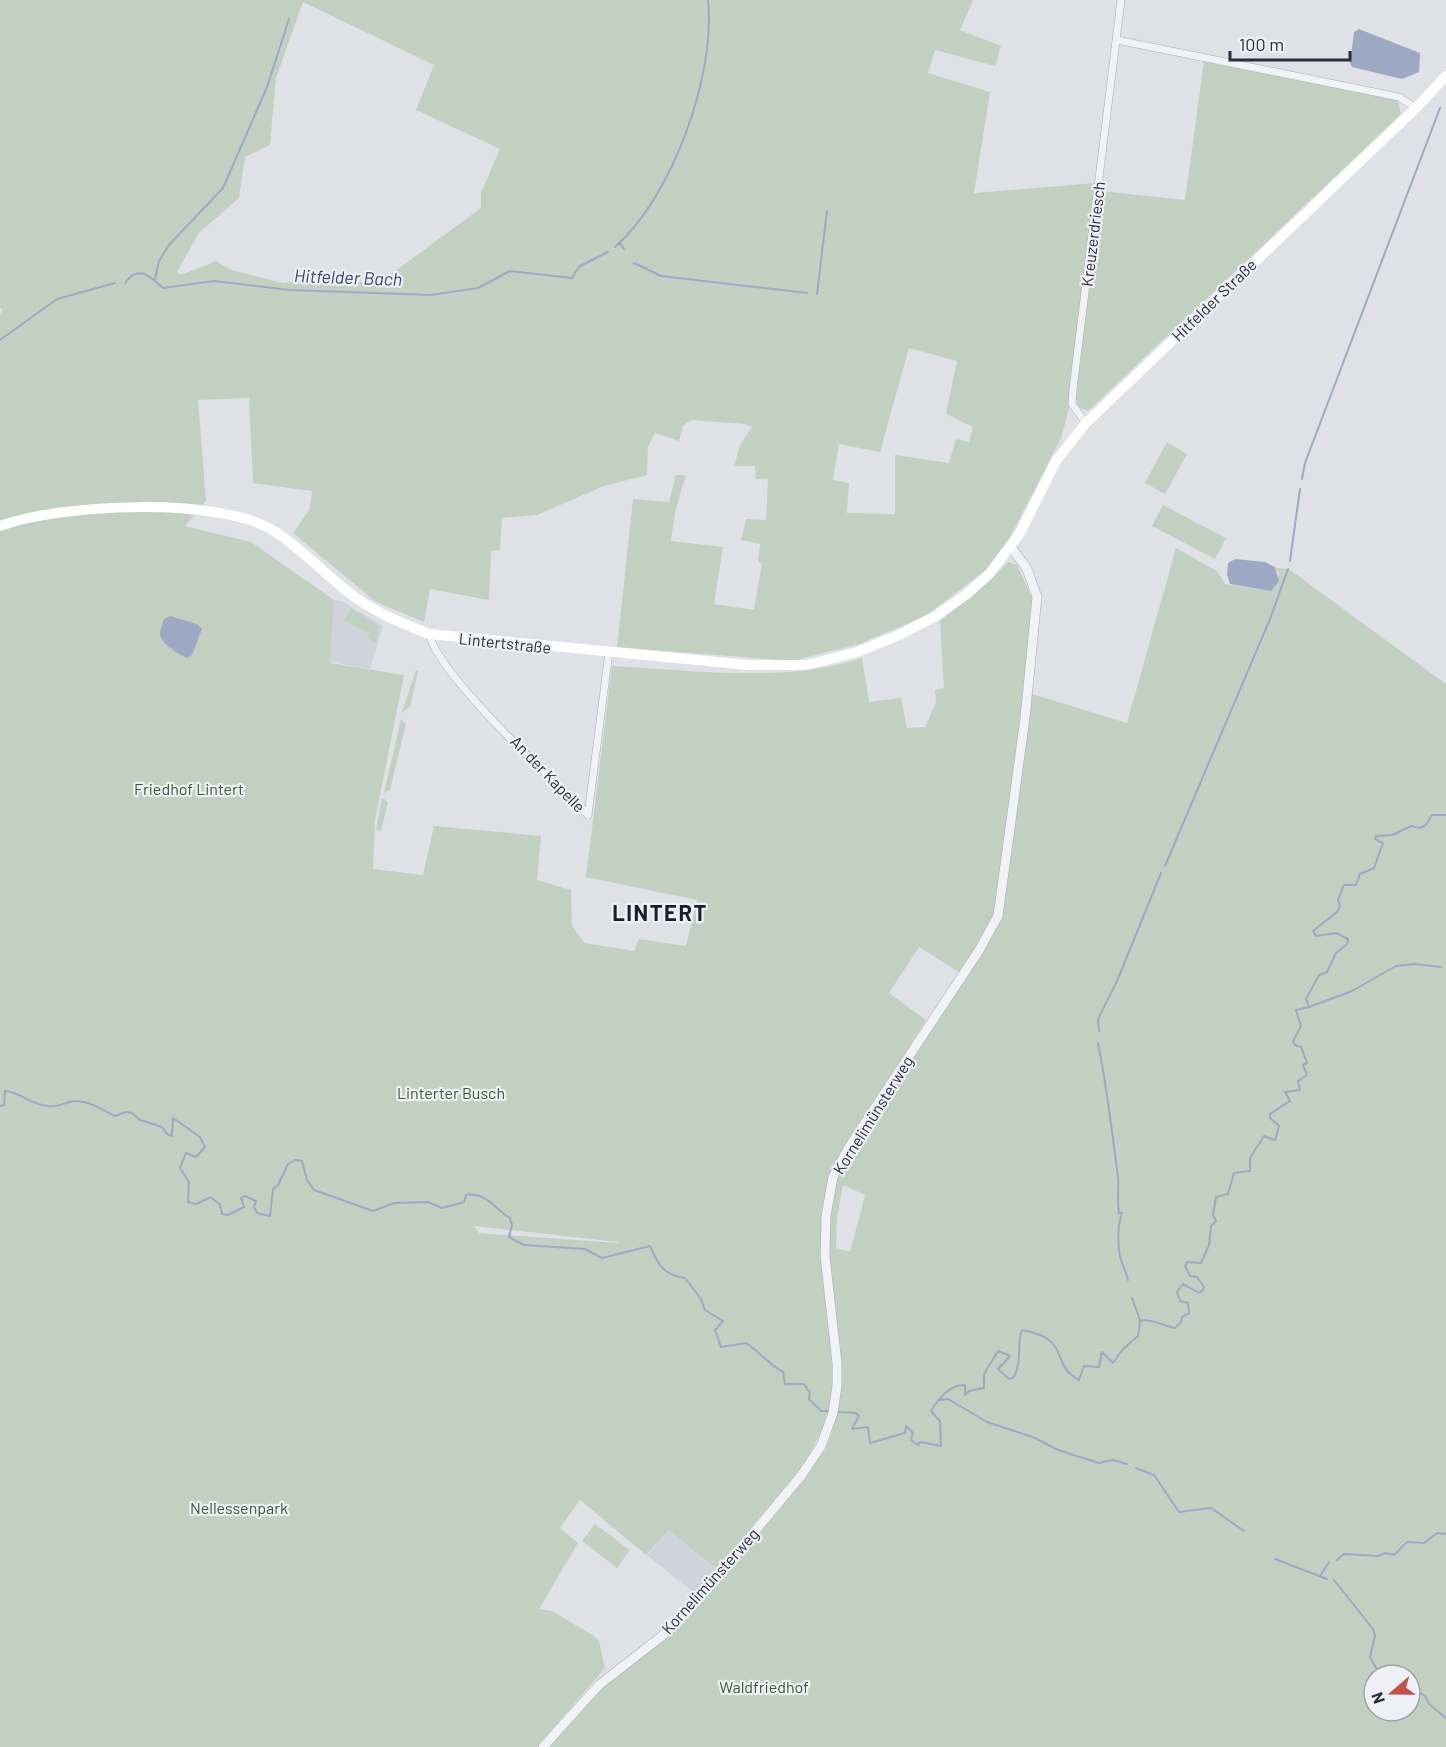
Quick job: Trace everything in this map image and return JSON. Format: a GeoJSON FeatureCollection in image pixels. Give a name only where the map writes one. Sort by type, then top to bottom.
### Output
{"type":"FeatureCollection","features":[{"type":"Feature","properties":{"kind":"main road","name":"Hitfelder Straße"},"geometry":{"type":"LineString","coordinates":[[1011,547],[1056,461],[1086,423],[1416,108],[1446,76]]}},
{"type":"Feature","properties":{"kind":"main road","name":"Lintertstraße"},"geometry":{"type":"LineString","coordinates":[[0,526],[24,519],[117,507],[181,508],[237,516],[273,530],[359,599],[391,620],[429,634],[758,666],[807,665],[832,659],[899,635],[943,611],[981,582],[1011,547]]}},
{"type":"Feature","properties":{"kind":"street","name":"Kreuzerdriesch"},"geometry":{"type":"LineString","coordinates":[[1086,423],[1072,404],[1073,389],[1121,0]]}},
{"type":"Feature","properties":{"kind":"street"},"geometry":{"type":"LineString","coordinates":[[1117,40],[1399,97],[1416,108]]}},
{"type":"Feature","properties":{"kind":"street","name":"Kornelimünsterweg"},"geometry":{"type":"LineString","coordinates":[[543,1747],[599,1685],[662,1636],[687,1612],[801,1476],[821,1446],[835,1401],[837,1363],[825,1235],[833,1177],[849,1147],[978,952],[998,916],[1025,718],[1037,597],[1027,569],[1011,547]]}},
{"type":"Feature","properties":{"kind":"street","name":"An der Kapelle"},"geometry":{"type":"LineString","coordinates":[[429,634],[431,645],[459,681],[588,815],[609,652]]}},
{"type":"Feature","properties":{"kind":"shaded area"},"geometry":{"type":"Polygon","coordinates":[[[334,600],[342,601],[383,626],[370,669],[330,662],[334,600]]]}},
{"type":"Feature","properties":{"kind":"shaded area"},"geometry":{"type":"Polygon","coordinates":[[[669,1530],[716,1569],[695,1594],[647,1555],[669,1530]]]}},
{"type":"Feature","properties":{"kind":"green space"},"geometry":{"type":"Polygon","coordinates":[[[0,0],[973,0],[960,30],[1001,46],[995,66],[935,50],[928,73],[990,92],[974,193],[1096,183],[1069,407],[1062,436],[1006,545],[986,570],[927,615],[860,644],[792,661],[617,647],[633,499],[669,502],[676,475],[686,475],[675,512],[671,541],[723,547],[714,604],[754,610],[762,563],[758,562],[760,544],[741,540],[746,519],[766,520],[768,479],[756,479],[755,466],[734,466],[740,445],[752,427],[745,424],[691,420],[683,426],[679,441],[655,433],[648,447],[647,475],[604,486],[537,515],[502,518],[500,550],[491,551],[489,600],[430,589],[424,622],[376,602],[293,533],[310,509],[312,491],[253,483],[249,398],[198,400],[206,501],[185,526],[251,542],[334,600],[330,663],[404,675],[375,820],[373,869],[423,875],[434,826],[541,836],[537,880],[571,890],[572,926],[584,943],[634,951],[639,939],[686,946],[697,900],[586,877],[612,666],[706,672],[769,673],[831,666],[862,658],[869,702],[901,698],[907,728],[925,727],[936,703],[935,690],[944,688],[940,621],[988,582],[1008,562],[1017,565],[1032,598],[1025,679],[996,907],[986,931],[959,972],[919,947],[889,993],[926,1020],[836,1163],[914,1054],[993,934],[1003,908],[1032,694],[1127,723],[1176,548],[1217,571],[1225,584],[1271,591],[1279,574],[1275,567],[1290,570],[1446,684],[1446,1747],[547,1747],[611,1679],[693,1611],[754,1540],[825,1450],[833,1430],[825,1424],[804,1465],[716,1569],[669,1530],[646,1555],[580,1500],[560,1528],[578,1543],[539,1609],[552,1611],[594,1636],[599,1641],[605,1668],[537,1747],[0,1747],[0,314],[3,310],[0,308],[0,0]],[[303,2],[276,78],[270,145],[245,157],[239,198],[199,233],[177,272],[181,275],[216,261],[231,270],[283,283],[308,280],[350,283],[383,280],[481,208],[481,193],[500,149],[416,110],[434,65],[303,2]],[[909,348],[880,452],[839,444],[833,480],[849,483],[847,513],[895,514],[895,455],[949,463],[956,439],[969,442],[973,427],[946,414],[957,361],[909,348]],[[843,1185],[837,1218],[836,1248],[850,1252],[865,1195],[843,1185]],[[474,1226],[479,1233],[618,1243],[474,1226]]]}},
{"type":"Feature","properties":{"kind":"green space"},"geometry":{"type":"Polygon","coordinates":[[[1204,61],[1398,100],[1401,114],[1088,411],[1078,407],[1076,399],[1101,191],[1185,200],[1204,61]]]}},
{"type":"Feature","properties":{"kind":"green space"},"geometry":{"type":"Polygon","coordinates":[[[1167,442],[1187,454],[1165,494],[1145,483],[1167,442]]]}},
{"type":"Feature","properties":{"kind":"green space"},"geometry":{"type":"Polygon","coordinates":[[[1163,505],[1226,538],[1215,559],[1152,526],[1163,505]]]}},
{"type":"Feature","properties":{"kind":"green space"},"geometry":{"type":"Polygon","coordinates":[[[351,608],[379,626],[376,642],[367,638],[369,633],[344,621],[351,608]]]}},
{"type":"Feature","properties":{"kind":"green space"},"geometry":{"type":"Polygon","coordinates":[[[416,670],[418,671],[410,707],[402,712],[416,670]]]}},
{"type":"Feature","properties":{"kind":"green space"},"geometry":{"type":"Polygon","coordinates":[[[401,719],[406,724],[390,790],[384,793],[401,719]]]}},
{"type":"Feature","properties":{"kind":"green space"},"geometry":{"type":"Polygon","coordinates":[[[382,798],[388,802],[381,831],[376,829],[382,798]]]}},
{"type":"Feature","properties":{"kind":"green space"},"geometry":{"type":"Polygon","coordinates":[[[595,1524],[630,1550],[617,1568],[582,1541],[595,1524]]]}},
{"type":"Feature","properties":{"kind":"water"},"geometry":{"type":"Polygon","coordinates":[[[1359,29],[1420,53],[1419,72],[1402,79],[1352,67],[1350,63],[1354,32],[1359,29]]]}},
{"type":"Feature","properties":{"kind":"water"},"geometry":{"type":"Polygon","coordinates":[[[1235,559],[1265,562],[1275,567],[1279,581],[1271,591],[1230,584],[1227,575],[1228,563],[1235,559]]]}},
{"type":"Feature","properties":{"kind":"water"},"geometry":{"type":"Polygon","coordinates":[[[170,616],[197,624],[202,629],[192,655],[187,658],[171,649],[161,638],[160,632],[164,619],[170,616]]]}},
{"type":"Feature","properties":{"kind":"waterway","name":"Hitfelder Bach"},"geometry":{"type":"LineString","coordinates":[[615,247],[636,225],[655,198],[672,167],[686,133],[705,63],[709,30],[708,0]]}},
{"type":"Feature","properties":{"kind":"waterway"},"geometry":{"type":"LineString","coordinates":[[155,279],[159,261],[169,245],[223,188],[267,87],[289,19]]}},
{"type":"Feature","properties":{"kind":"waterway"},"geometry":{"type":"LineString","coordinates":[[1302,479],[1305,463],[1440,108]]}},
{"type":"Feature","properties":{"kind":"waterway"},"geometry":{"type":"LineString","coordinates":[[817,294],[827,211]]}},
{"type":"Feature","properties":{"kind":"waterway"},"geometry":{"type":"LineString","coordinates":[[620,243],[624,249]]}},
{"type":"Feature","properties":{"kind":"waterway","name":"Hitfelder Bach"},"geometry":{"type":"LineString","coordinates":[[575,273],[580,266],[608,252]]}},
{"type":"Feature","properties":{"kind":"waterway"},"geometry":{"type":"LineString","coordinates":[[634,263],[661,276],[807,293]]}},
{"type":"Feature","properties":{"kind":"waterway","name":"Hitfelder Bach"},"geometry":{"type":"LineString","coordinates":[[125,283],[130,277],[140,273],[145,274],[163,288],[214,281],[290,290],[431,295],[478,288],[510,271],[572,278],[574,275]]}},
{"type":"Feature","properties":{"kind":"waterway","name":"Hitfelder Bach"},"geometry":{"type":"LineString","coordinates":[[0,340],[57,299],[115,283]]}},
{"type":"Feature","properties":{"kind":"waterway"},"geometry":{"type":"LineString","coordinates":[[1290,561],[1300,489]]}},
{"type":"Feature","properties":{"kind":"waterway"},"geometry":{"type":"LineString","coordinates":[[1165,866],[1270,619],[1288,569]]}},
{"type":"Feature","properties":{"kind":"waterway"},"geometry":{"type":"LineString","coordinates":[[837,1412],[856,1413],[859,1416],[852,1429],[868,1427],[870,1443],[905,1433],[906,1426],[913,1433],[911,1440],[918,1445],[920,1442],[941,1446],[940,1421],[931,1411],[934,1406],[945,1393],[954,1387],[965,1385],[965,1395],[969,1391],[984,1388],[984,1374],[998,1351],[1010,1356],[998,1369],[1009,1379],[1014,1377],[1022,1330],[1048,1339],[1054,1345],[1064,1366],[1079,1380],[1084,1366],[1099,1367],[1102,1352],[1113,1363],[1123,1349],[1138,1336],[1140,1321],[1153,1321],[1175,1328],[1181,1322],[1182,1317],[1189,1313],[1188,1303],[1180,1301],[1177,1292],[1183,1284],[1199,1293],[1204,1287],[1197,1277],[1190,1276],[1185,1266],[1187,1262],[1201,1263],[1209,1245],[1211,1226],[1216,1221],[1213,1215],[1216,1197],[1228,1194],[1234,1173],[1250,1171],[1250,1158],[1264,1136],[1275,1140],[1279,1126],[1270,1118],[1270,1114],[1290,1101],[1285,1092],[1300,1090],[1298,1081],[1307,1075],[1303,1065],[1307,1063],[1301,1047],[1295,1045],[1293,1041],[1301,1026],[1296,1010],[1309,1007],[1306,999],[1319,975],[1327,972],[1336,953],[1347,944],[1348,939],[1336,933],[1316,936],[1313,931],[1337,912],[1340,906],[1338,900],[1344,885],[1356,885],[1360,874],[1374,868],[1383,843],[1375,839],[1376,836],[1392,835],[1411,826],[1420,828],[1426,825],[1432,815],[1446,815]]}},
{"type":"Feature","properties":{"kind":"waterway"},"geometry":{"type":"LineString","coordinates":[[1099,1031],[1098,1019],[1117,981],[1161,873]]}},
{"type":"Feature","properties":{"kind":"waterway"},"geometry":{"type":"LineString","coordinates":[[1309,1007],[1352,991],[1396,966],[1414,964],[1441,967]]}},
{"type":"Feature","properties":{"kind":"waterway"},"geometry":{"type":"LineString","coordinates":[[1098,1043],[1118,1177],[1119,1213],[1122,1213],[1118,1234],[1119,1251],[1128,1280]]}},
{"type":"Feature","properties":{"kind":"waterway"},"geometry":{"type":"LineString","coordinates":[[0,1106],[4,1105],[5,1091],[48,1106],[81,1101],[115,1116],[126,1112],[132,1113],[140,1120],[162,1127],[167,1134],[172,1136],[173,1118],[200,1137],[205,1147],[196,1157],[186,1153],[180,1168],[189,1182],[188,1202],[196,1204],[211,1197],[220,1205],[222,1214],[228,1215],[244,1207],[241,1198],[245,1196],[256,1201],[254,1207],[257,1213],[270,1216],[273,1189],[278,1185],[288,1164],[295,1160],[302,1161],[307,1180],[314,1190],[373,1211],[394,1203],[428,1202],[442,1208],[464,1202],[466,1195],[473,1194],[484,1198],[510,1218],[512,1225],[509,1237],[524,1245],[585,1249],[602,1258],[650,1246],[662,1268],[671,1274],[685,1278],[701,1299],[705,1310],[723,1321],[715,1330],[721,1347],[746,1343],[783,1372],[785,1384],[804,1384],[810,1393],[809,1399],[821,1411],[831,1411]]}},
{"type":"Feature","properties":{"kind":"waterway"},"geometry":{"type":"LineString","coordinates":[[1132,1298],[1140,1320]]}},
{"type":"Feature","properties":{"kind":"waterway"},"geometry":{"type":"LineString","coordinates":[[939,1400],[948,1399],[987,1422],[1033,1437],[1058,1450],[1099,1463],[1113,1460],[1127,1464]]}},
{"type":"Feature","properties":{"kind":"waterway"},"geometry":{"type":"LineString","coordinates":[[1136,1468],[1154,1475],[1179,1512],[1211,1508],[1244,1531]]}},
{"type":"Feature","properties":{"kind":"waterway"},"geometry":{"type":"LineString","coordinates":[[1337,1560],[1344,1554],[1378,1556],[1385,1553],[1394,1555],[1407,1542],[1424,1543],[1437,1533],[1446,1534]]}},
{"type":"Feature","properties":{"kind":"waterway"},"geometry":{"type":"LineString","coordinates":[[1275,1559],[1327,1579]]}},
{"type":"Feature","properties":{"kind":"waterway"},"geometry":{"type":"LineString","coordinates":[[1320,1576],[1329,1562]]}},
{"type":"Feature","properties":{"kind":"waterway"},"geometry":{"type":"LineString","coordinates":[[1334,1580],[1373,1629],[1375,1636],[1370,1657],[1373,1663]]}},
{"type":"Feature","properties":{"kind":"waterway"},"geometry":{"type":"LineString","coordinates":[[1422,1694],[1429,1704],[1446,1718]]}},
{"type":"Feature","properties":{"kind":"district","name":"LINTERT"},"geometry":{"type":"Point","coordinates":[660,913]}},
{"type":"Feature","properties":{"kind":"park label","name":"Friedhof Lintert"},"geometry":{"type":"Point","coordinates":[189,789]}},
{"type":"Feature","properties":{"kind":"park label","name":"Linterter Busch"},"geometry":{"type":"Point","coordinates":[451,1093]}},
{"type":"Feature","properties":{"kind":"park label","name":"Nellessenpark"},"geometry":{"type":"Point","coordinates":[239,1508]}},
{"type":"Feature","properties":{"kind":"park label","name":"Waldfriedhof"},"geometry":{"type":"Point","coordinates":[764,1687]}}]}
